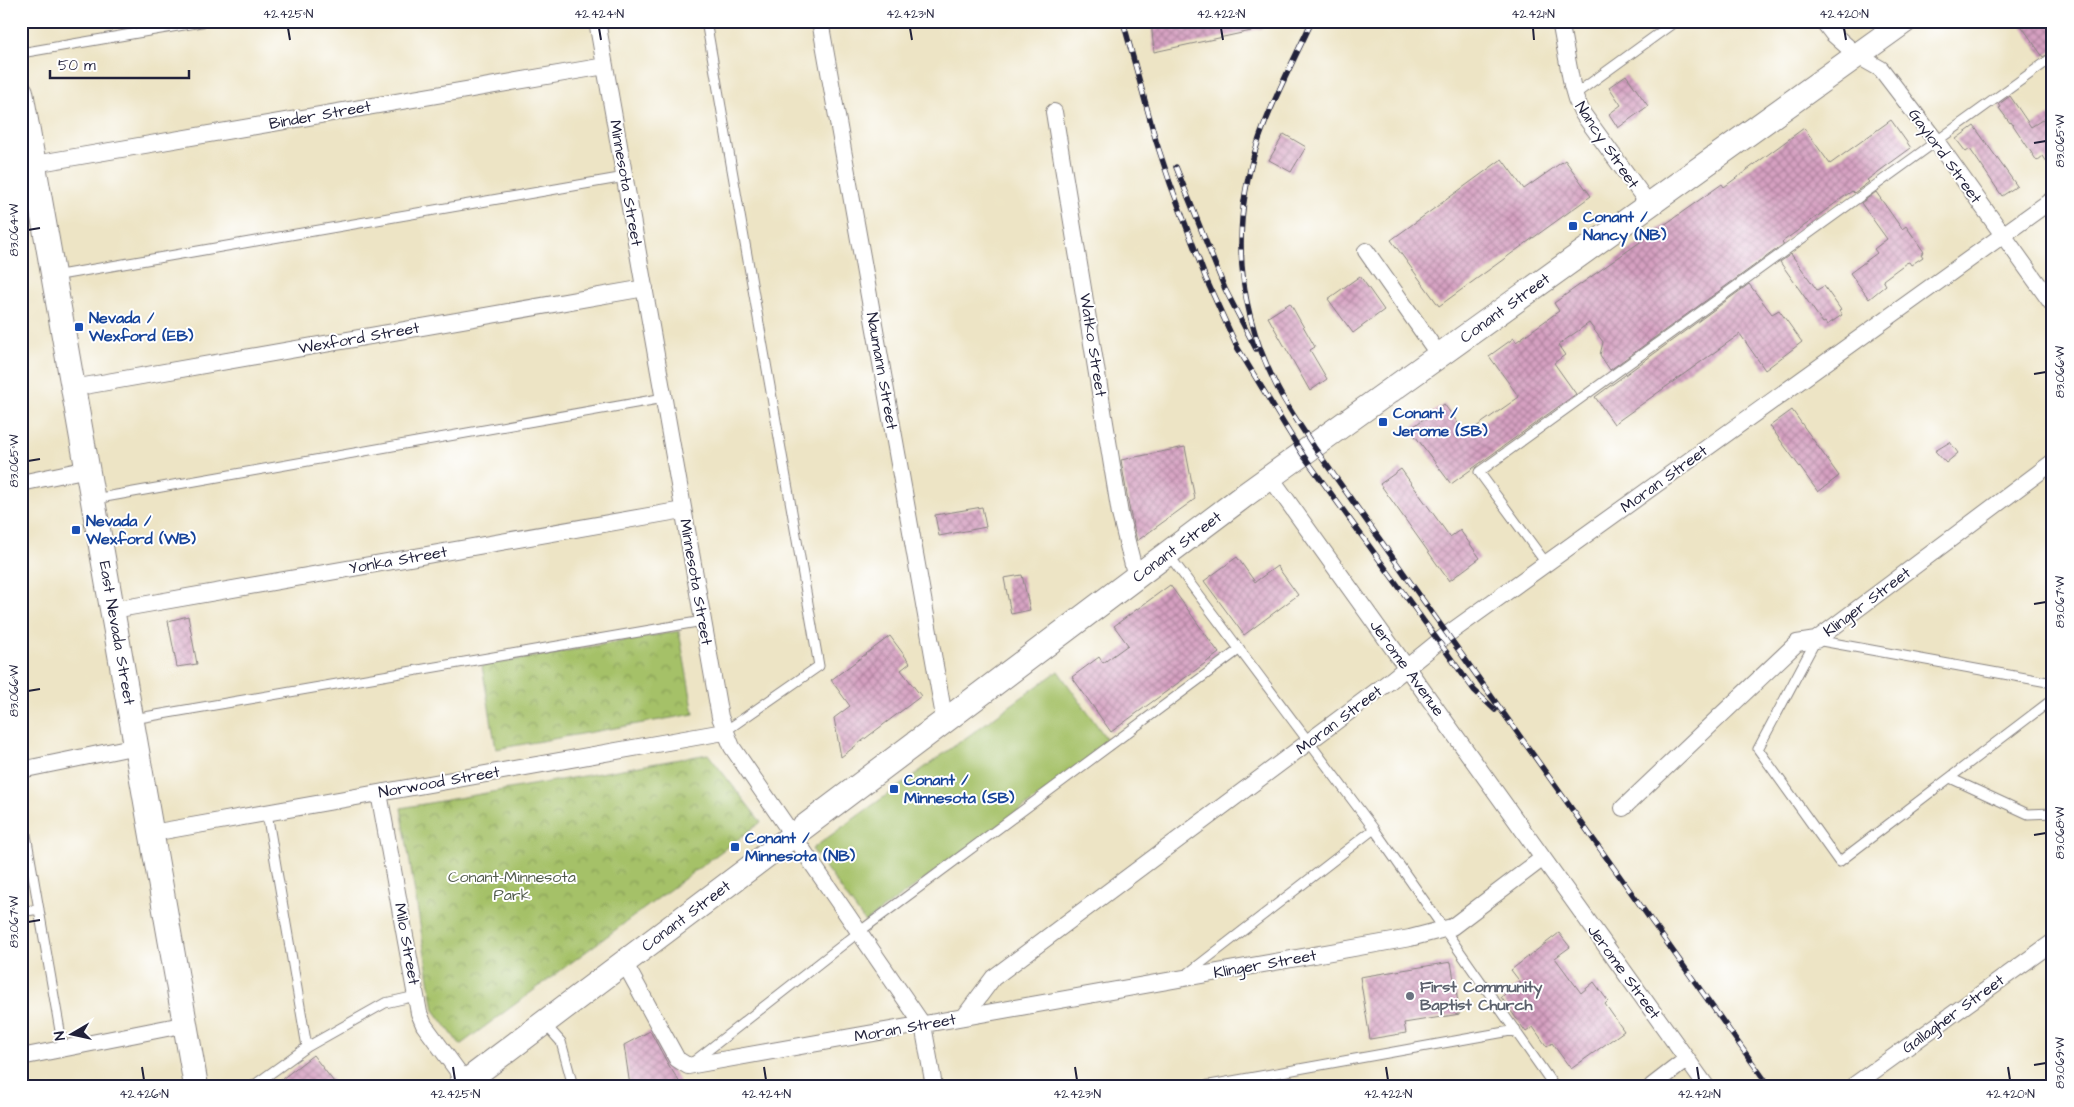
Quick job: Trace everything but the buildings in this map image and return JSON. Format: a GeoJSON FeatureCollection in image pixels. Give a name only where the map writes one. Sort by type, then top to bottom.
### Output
{"type":"FeatureCollection","features":[{"type":"Feature","properties":{"kind":"main road","name":"Conant Street"},"geometry":{"type":"LineString","coordinates":[[464,1084],[1136,577],[1439,355],[1590,246],[1650,206],[1906,21]]}},
{"type":"Feature","properties":{"kind":"main road","name":"East Nevada Street"},"geometry":{"type":"LineString","coordinates":[[21,92],[34,164],[30,192],[54,276],[196,1086]]}},
{"type":"Feature","properties":{"kind":"street","name":"Minnesota Street"},"geometry":{"type":"LineString","coordinates":[[598,21],[683,510],[724,732],[732,747],[923,1024],[934,1086]]}},
{"type":"Feature","properties":{"kind":"street","name":"Naumann Street"},"geometry":{"type":"LineString","coordinates":[[820,21],[945,722]]}},
{"type":"Feature","properties":{"kind":"street","name":"Nancy Street"},"geometry":{"type":"LineString","coordinates":[[1560,21],[1575,97],[1583,114],[1650,206]]}},
{"type":"Feature","properties":{"kind":"street","name":"Gaylord Street"},"geometry":{"type":"LineString","coordinates":[[1823,21],[1832,34],[1858,56],[1881,69],[1936,141],[2053,305]]}},
{"type":"Feature","properties":{"kind":"street","name":"Binder Street"},"geometry":{"type":"LineString","coordinates":[[34,164],[605,66]]}},
{"type":"Feature","properties":{"kind":"street","name":"Watko Street"},"geometry":{"type":"LineString","coordinates":[[1054,112],[1120,514],[1136,577]]}},
{"type":"Feature","properties":{"kind":"street","name":"Moran Street"},"geometry":{"type":"LineString","coordinates":[[688,1066],[964,1017],[993,978],[1390,682],[1406,666],[1546,563],[2053,199]]}},
{"type":"Feature","properties":{"kind":"street"},"geometry":{"type":"LineString","coordinates":[[1366,251],[1439,355]]}},
{"type":"Feature","properties":{"kind":"street","name":"Wexford Street"},"geometry":{"type":"LineString","coordinates":[[73,388],[645,288]]}},
{"type":"Feature","properties":{"kind":"street","name":"Klinger Street"},"geometry":{"type":"LineString","coordinates":[[1623,808],[1797,643],[1816,640],[2053,462]]}},
{"type":"Feature","properties":{"kind":"street"},"geometry":{"type":"LineString","coordinates":[[21,483],[88,469]]}},
{"type":"Feature","properties":{"kind":"street","name":"Jerome Avenue"},"geometry":{"type":"LineString","coordinates":[[1271,478],[1543,858]]}},
{"type":"Feature","properties":{"kind":"street","name":"Yonka Street"},"geometry":{"type":"LineString","coordinates":[[113,610],[683,510]]}},
{"type":"Feature","properties":{"kind":"street","name":"Norwood Street"},"geometry":{"type":"LineString","coordinates":[[152,833],[724,732]]}},
{"type":"Feature","properties":{"kind":"street"},"geometry":{"type":"LineString","coordinates":[[21,770],[137,746]]}},
{"type":"Feature","properties":{"kind":"street","name":"Milo Street"},"geometry":{"type":"LineString","coordinates":[[380,793],[416,996],[424,1025],[464,1084]]}},
{"type":"Feature","properties":{"kind":"street","name":"Klinger Street"},"geometry":{"type":"LineString","coordinates":[[964,1017],[1446,930],[1468,916],[1543,858]]}},
{"type":"Feature","properties":{"kind":"street","name":"Jerome Street"},"geometry":{"type":"LineString","coordinates":[[1543,858],[1706,1086]]}},
{"type":"Feature","properties":{"kind":"street","name":"Gallagher Street"},"geometry":{"type":"LineString","coordinates":[[1853,1086],[2053,942]]}},
{"type":"Feature","properties":{"kind":"street"},"geometry":{"type":"LineString","coordinates":[[624,962],[677,1059],[688,1066]]}},
{"type":"Feature","properties":{"kind":"street"},"geometry":{"type":"LineString","coordinates":[[21,1057],[186,1024]]}},
{"type":"Feature","properties":{"kind":"street"},"geometry":{"type":"LineString","coordinates":[[1652,1086],[1687,1059]]}},
{"type":"Feature","properties":{"kind":"lane"},"geometry":{"type":"LineString","coordinates":[[21,53],[207,21]]}},
{"type":"Feature","properties":{"kind":"lane"},"geometry":{"type":"LineString","coordinates":[[706,21],[819,666],[724,732]]}},
{"type":"Feature","properties":{"kind":"lane"},"geometry":{"type":"LineString","coordinates":[[1575,97],[1675,22]]}},
{"type":"Feature","properties":{"kind":"lane"},"geometry":{"type":"LineString","coordinates":[[1546,563],[1480,472],[2053,57]]}},
{"type":"Feature","properties":{"kind":"lane"},"geometry":{"type":"LineString","coordinates":[[54,276],[625,177]]}},
{"type":"Feature","properties":{"kind":"lane"},"geometry":{"type":"LineString","coordinates":[[94,499],[664,398]]}},
{"type":"Feature","properties":{"kind":"lane"},"geometry":{"type":"LineString","coordinates":[[1168,554],[1374,829],[1554,1086]]}},
{"type":"Feature","properties":{"kind":"lane"},"geometry":{"type":"LineString","coordinates":[[132,719],[703,621]]}},
{"type":"Feature","properties":{"kind":"lane"},"geometry":{"type":"LineString","coordinates":[[2053,684],[1816,640],[1758,749],[1839,862],[2053,699]]}},
{"type":"Feature","properties":{"kind":"lane"},"geometry":{"type":"LineString","coordinates":[[688,1066],[859,932],[1240,649]]}},
{"type":"Feature","properties":{"kind":"lane"},"geometry":{"type":"LineString","coordinates":[[1950,778],[2028,814],[2053,813]]}},
{"type":"Feature","properties":{"kind":"lane"},"geometry":{"type":"LineString","coordinates":[[21,806],[64,1048]]}},
{"type":"Feature","properties":{"kind":"lane"},"geometry":{"type":"LineString","coordinates":[[267,812],[307,1047]]}},
{"type":"Feature","properties":{"kind":"lane"},"geometry":{"type":"LineString","coordinates":[[1180,979],[1374,829]]}},
{"type":"Feature","properties":{"kind":"lane"},"geometry":{"type":"LineString","coordinates":[[21,912],[39,908]]}},
{"type":"Feature","properties":{"kind":"lane"},"geometry":{"type":"LineString","coordinates":[[253,1086],[307,1047],[385,1003],[416,996]]}},
{"type":"Feature","properties":{"kind":"lane"},"geometry":{"type":"LineString","coordinates":[[544,1023],[562,1042],[573,1086]]}},
{"type":"Feature","properties":{"kind":"lane"},"geometry":{"type":"LineString","coordinates":[[1204,1086],[1516,1030]]}},
{"type":"Feature","properties":{"kind":"green space"},"geometry":{"type":"Polygon","coordinates":[[[679,631],[694,714],[496,749],[482,666],[679,631]]]}},
{"type":"Feature","properties":{"kind":"green space"},"geometry":{"type":"Polygon","coordinates":[[[1058,671],[1111,745],[865,922],[812,849],[1058,671]]]}},
{"type":"Feature","properties":{"kind":"green space","name":"Conant-Minnesota Park"},"geometry":{"type":"Polygon","coordinates":[[[708,754],[761,822],[460,1045],[434,1010],[401,808],[708,754]]]}},
{"type":"Feature","properties":{"kind":"railway"},"geometry":{"type":"LineString","coordinates":[[1123,21],[1156,141],[1170,183],[1206,279],[1237,347],[1303,455],[1474,690],[1495,710]]}},
{"type":"Feature","properties":{"kind":"railway"},"geometry":{"type":"LineString","coordinates":[[1312,21],[1277,94],[1259,139],[1244,202],[1241,233],[1245,294],[1252,325],[1263,355],[1280,393],[1314,447],[1769,1086]]}},
{"type":"Feature","properties":{"kind":"railway"},"geometry":{"type":"LineString","coordinates":[[1176,167],[1225,289],[1256,349]]}},
{"type":"Feature","properties":{"kind":"place","name":"Conant / Nancy (NB)"},"geometry":{"type":"Point","coordinates":[1573,226]}},
{"type":"Feature","properties":{"kind":"place","name":"Nevada / Wexford (EB)"},"geometry":{"type":"Point","coordinates":[79,327]}},
{"type":"Feature","properties":{"kind":"place","name":"Conant / Jerome (SB)"},"geometry":{"type":"Point","coordinates":[1383,422]}},
{"type":"Feature","properties":{"kind":"place","name":"Nevada / Wexford (WB)"},"geometry":{"type":"Point","coordinates":[76,530]}},
{"type":"Feature","properties":{"kind":"place","name":"Conant / Minnesota (SB)"},"geometry":{"type":"Point","coordinates":[894,789]}},
{"type":"Feature","properties":{"kind":"place","name":"Conant / Minnesota (NB)"},"geometry":{"type":"Point","coordinates":[735,847]}},
{"type":"Feature","properties":{"kind":"place","name":"First Community Baptist Church"},"geometry":{"type":"Point","coordinates":[1410,996]}}]}
